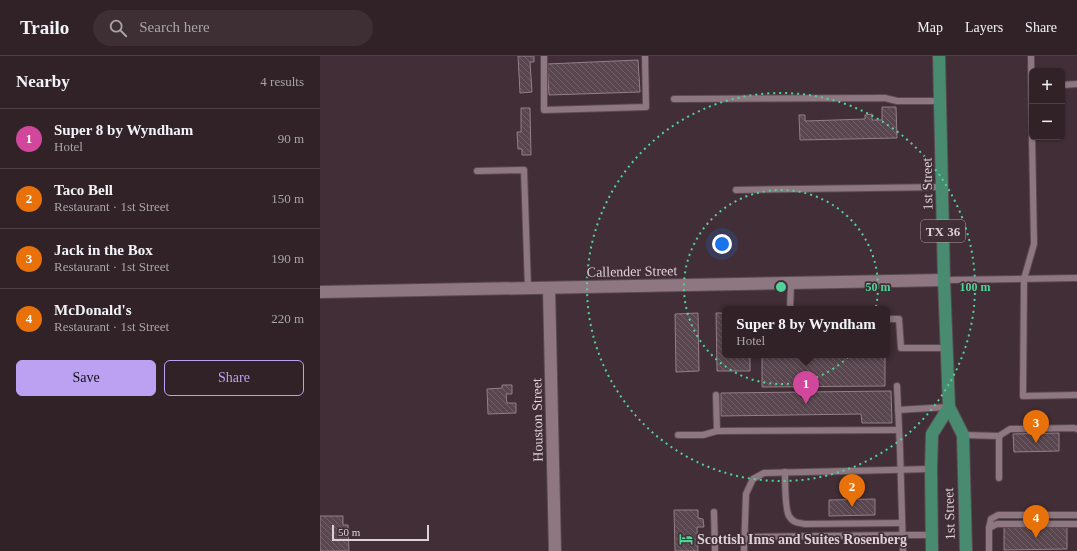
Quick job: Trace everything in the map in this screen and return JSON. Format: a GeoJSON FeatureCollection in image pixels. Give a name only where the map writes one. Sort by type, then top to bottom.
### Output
{"type":"FeatureCollection","features":[{"type":"Feature","properties":{"kind":"main road","name":"1st Street"},"geometry":{"type":"LineString","coordinates":[[938,56],[949,407],[963,435],[966,551]]}},
{"type":"Feature","properties":{"kind":"main road","name":"1st Street"},"geometry":{"type":"LineString","coordinates":[[932,551],[930,469],[932,434],[949,407]]}},
{"type":"Feature","properties":{"kind":"street","name":"Callender Street"},"geometry":{"type":"LineString","coordinates":[[320,292],[944,280]]}},
{"type":"Feature","properties":{"kind":"street","name":"Houston Street"},"geometry":{"type":"LineString","coordinates":[[549,288],[555,551]]}},
{"type":"Feature","properties":{"kind":"lane"},"geometry":{"type":"LineString","coordinates":[[544,56],[544,110],[646,107],[645,56]]}},
{"type":"Feature","properties":{"kind":"lane"},"geometry":{"type":"LineString","coordinates":[[1030,56],[1031,68]]}},
{"type":"Feature","properties":{"kind":"lane"},"geometry":{"type":"LineString","coordinates":[[1065,85],[1077,84]]}},
{"type":"Feature","properties":{"kind":"lane"},"geometry":{"type":"LineString","coordinates":[[674,99],[885,98],[897,101],[940,101]]}},
{"type":"Feature","properties":{"kind":"lane"},"geometry":{"type":"LineString","coordinates":[[1032,140],[1034,244],[1024,279],[1024,396],[1077,395]]}},
{"type":"Feature","properties":{"kind":"lane"},"geometry":{"type":"LineString","coordinates":[[477,171],[524,170],[528,288]]}},
{"type":"Feature","properties":{"kind":"lane"},"geometry":{"type":"LineString","coordinates":[[736,190],[942,187]]}},
{"type":"Feature","properties":{"kind":"lane"},"geometry":{"type":"LineString","coordinates":[[944,280],[1077,278]]}},
{"type":"Feature","properties":{"kind":"lane"},"geometry":{"type":"LineString","coordinates":[[790,306],[791,283]]}},
{"type":"Feature","properties":{"kind":"lane"},"geometry":{"type":"LineString","coordinates":[[890,320],[899,319],[901,348],[947,348]]}},
{"type":"Feature","properties":{"kind":"lane"},"geometry":{"type":"LineString","coordinates":[[897,386],[903,551]]}},
{"type":"Feature","properties":{"kind":"lane"},"geometry":{"type":"LineString","coordinates":[[716,395],[717,431]]}},
{"type":"Feature","properties":{"kind":"lane"},"geometry":{"type":"LineString","coordinates":[[898,410],[949,407]]}},
{"type":"Feature","properties":{"kind":"lane"},"geometry":{"type":"LineString","coordinates":[[963,435],[999,436],[1010,429],[1077,429]]}},
{"type":"Feature","properties":{"kind":"lane"},"geometry":{"type":"LineString","coordinates":[[678,435],[703,435],[717,431],[899,430]]}},
{"type":"Feature","properties":{"kind":"lane"},"geometry":{"type":"LineString","coordinates":[[999,436],[999,478]]}},
{"type":"Feature","properties":{"kind":"lane"},"geometry":{"type":"LineString","coordinates":[[744,551],[746,494],[753,479],[764,472],[930,469]]}},
{"type":"Feature","properties":{"kind":"lane"},"geometry":{"type":"LineString","coordinates":[[785,472],[787,508],[789,516],[795,522],[806,524],[902,523]]}},
{"type":"Feature","properties":{"kind":"lane"},"geometry":{"type":"LineString","coordinates":[[714,512],[715,551]]}},
{"type":"Feature","properties":{"kind":"lane"},"geometry":{"type":"LineString","coordinates":[[989,551],[989,528],[991,519],[998,515],[1077,515]]}},
{"type":"Feature","properties":{"kind":"lane"},"geometry":{"type":"LineString","coordinates":[[989,528],[997,524],[1077,524]]}},
{"type":"Feature","properties":{"kind":"lane"},"geometry":{"type":"LineString","coordinates":[[744,537],[932,535]]}},
{"type":"Feature","properties":{"kind":"building"},"geometry":{"type":"Polygon","coordinates":[[[518,56],[534,56],[534,62],[530,62],[532,92],[520,93],[518,56]]]}},
{"type":"Feature","properties":{"kind":"building"},"geometry":{"type":"Polygon","coordinates":[[[638,60],[640,92],[549,95],[547,64],[638,60]]]}},
{"type":"Feature","properties":{"kind":"building"},"geometry":{"type":"Polygon","coordinates":[[[882,107],[896,107],[897,138],[800,140],[799,115],[805,115],[805,121],[865,119],[865,115],[872,114],[872,120],[882,120],[882,107]]]}},
{"type":"Feature","properties":{"kind":"building"},"geometry":{"type":"Polygon","coordinates":[[[521,108],[530,108],[531,155],[522,155],[522,149],[518,149],[517,132],[521,132],[521,108]]]}},
{"type":"Feature","properties":{"kind":"building"},"geometry":{"type":"Polygon","coordinates":[[[698,313],[699,371],[676,372],[675,314],[698,313]]]}},
{"type":"Feature","properties":{"kind":"building"},"geometry":{"type":"Polygon","coordinates":[[[716,313],[722,313],[722,358],[750,358],[750,371],[717,371],[716,313]]]}},
{"type":"Feature","properties":{"kind":"building"},"geometry":{"type":"Polygon","coordinates":[[[762,358],[885,358],[885,386],[762,387],[762,358]]]}},
{"type":"Feature","properties":{"kind":"building"},"geometry":{"type":"Polygon","coordinates":[[[502,385],[512,385],[512,394],[506,394],[507,403],[516,403],[516,413],[488,414],[487,389],[502,388],[502,385]]]}},
{"type":"Feature","properties":{"kind":"building"},"geometry":{"type":"Polygon","coordinates":[[[891,391],[892,423],[862,423],[861,414],[721,416],[721,393],[891,391]]]}},
{"type":"Feature","properties":{"kind":"building"},"geometry":{"type":"Polygon","coordinates":[[[1059,433],[1059,451],[1014,452],[1013,434],[1059,433]]]}},
{"type":"Feature","properties":{"kind":"building"},"geometry":{"type":"Polygon","coordinates":[[[875,499],[875,515],[829,516],[829,500],[875,499]]]}},
{"type":"Feature","properties":{"kind":"building","name":"Scottish Inns and Suites Rosenberg"},"geometry":{"type":"Polygon","coordinates":[[[674,510],[698,510],[698,518],[703,519],[704,527],[697,527],[698,551],[675,551],[674,510]]]}},
{"type":"Feature","properties":{"kind":"building"},"geometry":{"type":"Polygon","coordinates":[[[320,516],[343,516],[343,525],[348,525],[349,551],[320,551],[320,516]]]}},
{"type":"Feature","properties":{"kind":"building"},"geometry":{"type":"Polygon","coordinates":[[[1004,527],[1067,527],[1067,549],[1004,550],[1004,527]]]}},
{"type":"Feature","properties":{"kind":"place","name":"Super 8 by Wyndham"},"geometry":{"type":"Point","coordinates":[806,404]}},
{"type":"Feature","properties":{"kind":"place","name":"Jack in the Box"},"geometry":{"type":"Point","coordinates":[1036,443]}},
{"type":"Feature","properties":{"kind":"place","name":"Taco Bell"},"geometry":{"type":"Point","coordinates":[852,507]}},
{"type":"Feature","properties":{"kind":"place","name":"McDonald's"},"geometry":{"type":"Point","coordinates":[1036,538]}},
{"type":"Feature","properties":{"kind":"place","name":"Scottish Inns and Suites Rosenberg"},"geometry":{"type":"Point","coordinates":[686,539]}}]}
